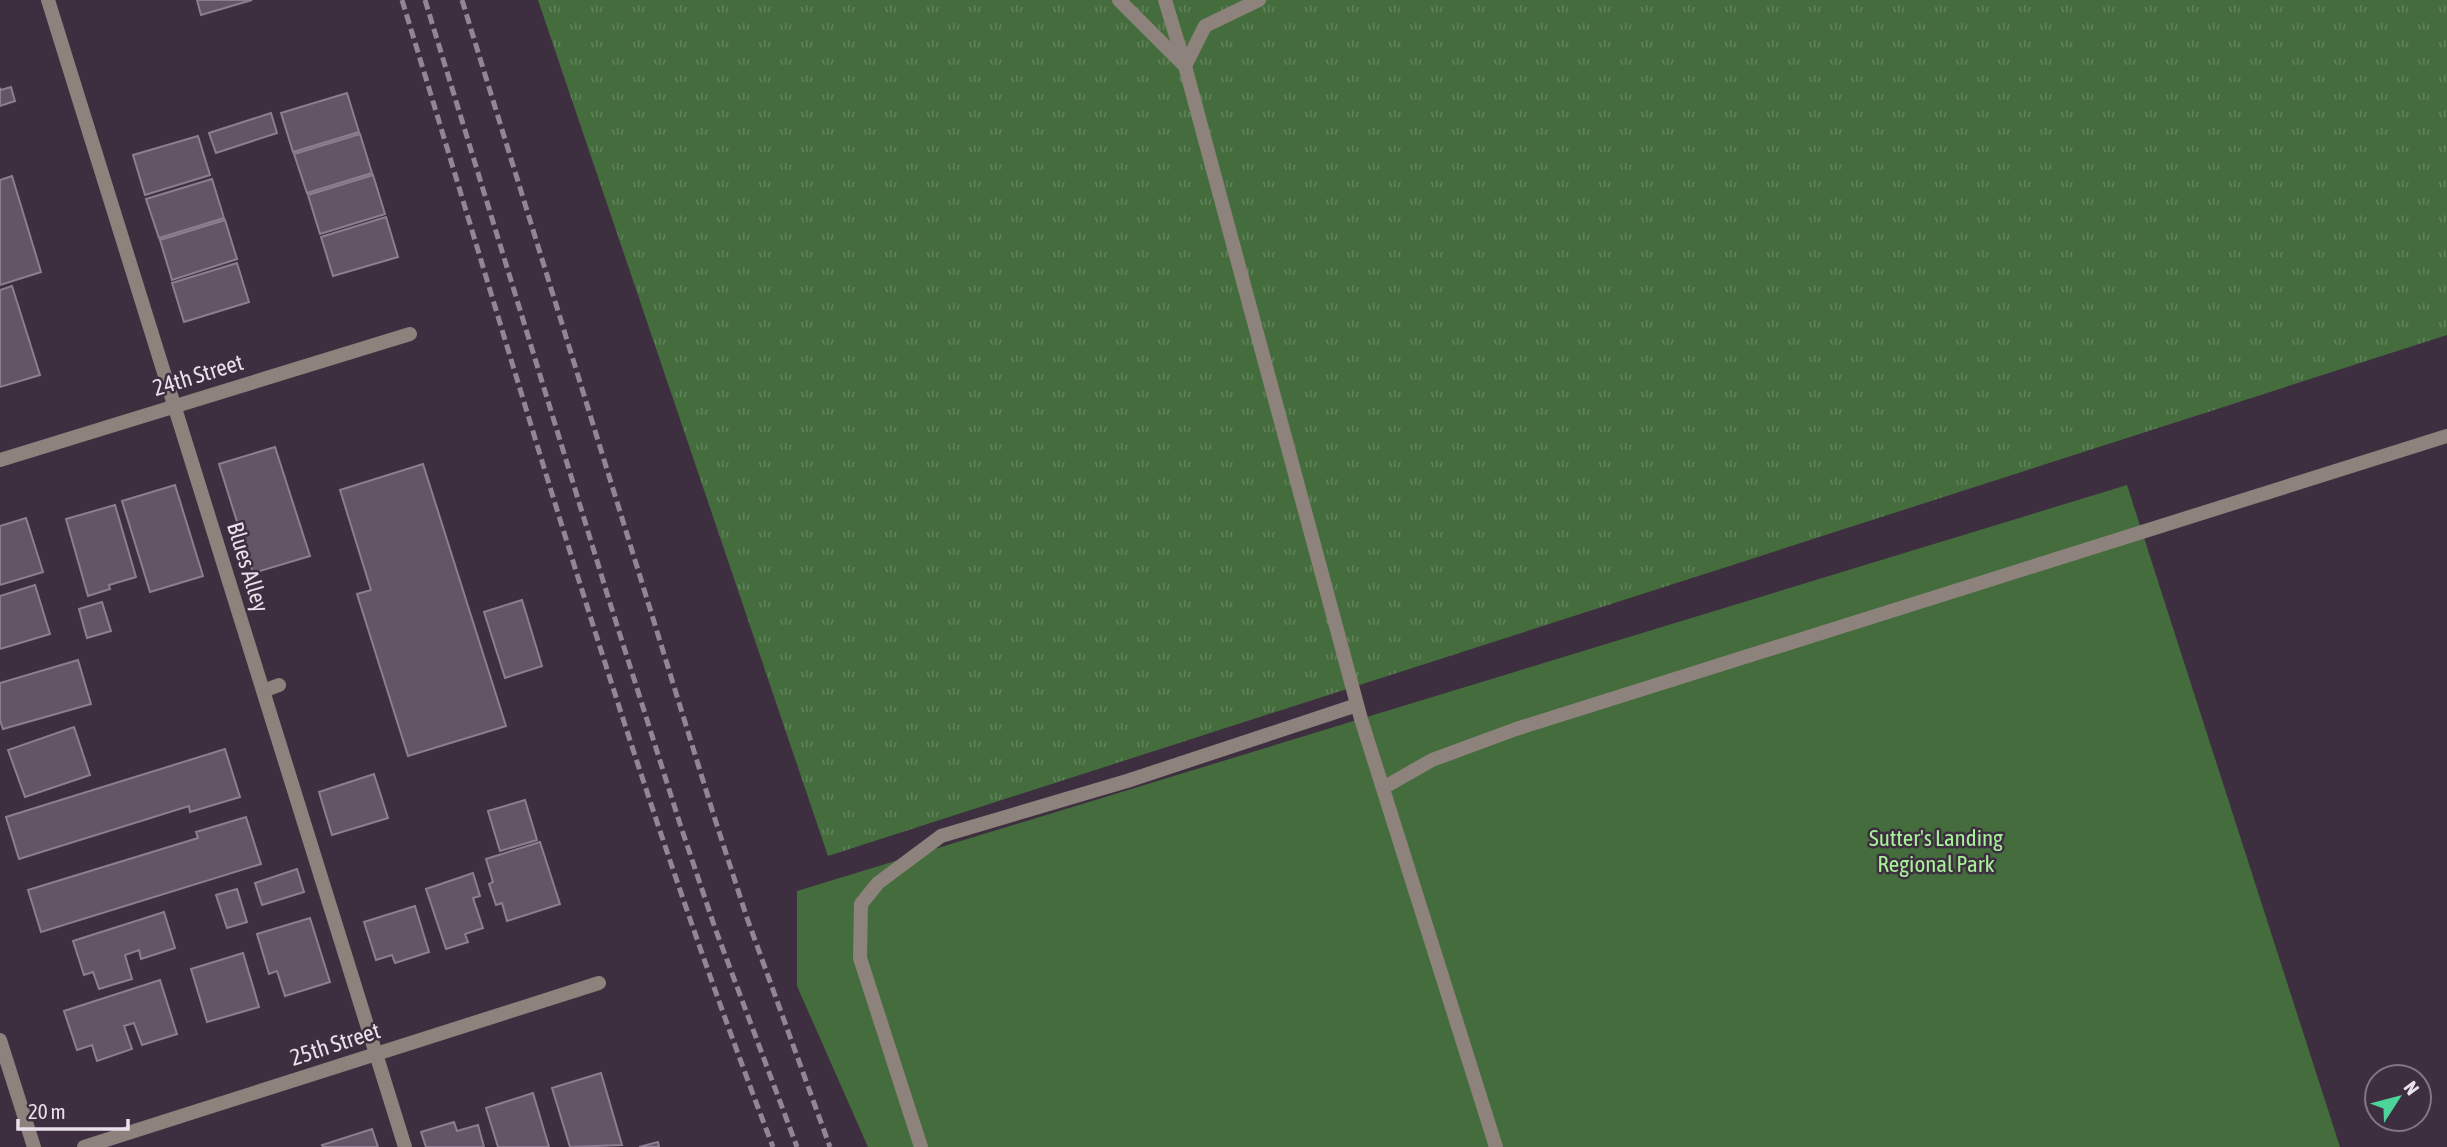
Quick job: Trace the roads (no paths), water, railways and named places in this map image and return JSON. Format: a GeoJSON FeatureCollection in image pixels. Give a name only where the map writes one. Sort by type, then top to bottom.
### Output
{"type":"FeatureCollection","features":[{"type":"Feature","properties":{"kind":"street","name":"Blues Alley"},"geometry":{"type":"LineString","coordinates":[[48,0],[405,1147]]}},
{"type":"Feature","properties":{"kind":"street"},"geometry":{"type":"LineString","coordinates":[[1119,0],[1185,66]]}},
{"type":"Feature","properties":{"kind":"street"},"geometry":{"type":"LineString","coordinates":[[1165,0],[1357,705],[1496,1147]]}},
{"type":"Feature","properties":{"kind":"street"},"geometry":{"type":"LineString","coordinates":[[1185,66],[1205,26],[1259,0]]}},
{"type":"Feature","properties":{"kind":"street","name":"24th Street"},"geometry":{"type":"LineString","coordinates":[[0,460],[410,334]]}},
{"type":"Feature","properties":{"kind":"street"},"geometry":{"type":"LineString","coordinates":[[1383,788],[1432,760],[1516,729],[2447,436]]}},
{"type":"Feature","properties":{"kind":"street"},"geometry":{"type":"LineString","coordinates":[[263,691],[279,685]]}},
{"type":"Feature","properties":{"kind":"street"},"geometry":{"type":"LineString","coordinates":[[921,1147],[860,958],[861,904],[878,883],[941,836],[1127,781],[1357,705]]}},
{"type":"Feature","properties":{"kind":"street","name":"25th Street"},"geometry":{"type":"LineString","coordinates":[[84,1147],[599,983]]}},
{"type":"Feature","properties":{"kind":"street"},"geometry":{"type":"LineString","coordinates":[[0,1041],[34,1147]]}},
{"type":"Feature","properties":{"kind":"railway"},"geometry":{"type":"LineString","coordinates":[[402,0],[623,720],[721,1006],[773,1147]]}},
{"type":"Feature","properties":{"kind":"railway"},"geometry":{"type":"LineString","coordinates":[[425,0],[681,827],[715,928],[797,1147]]}},
{"type":"Feature","properties":{"kind":"railway"},"geometry":{"type":"LineString","coordinates":[[462,0],[714,816],[747,918],[830,1147]]}},
{"type":"Feature","properties":{"kind":"park label","name":"Sutter's Landing Regional Park"},"geometry":{"type":"Point","coordinates":[1936,851]}}]}
